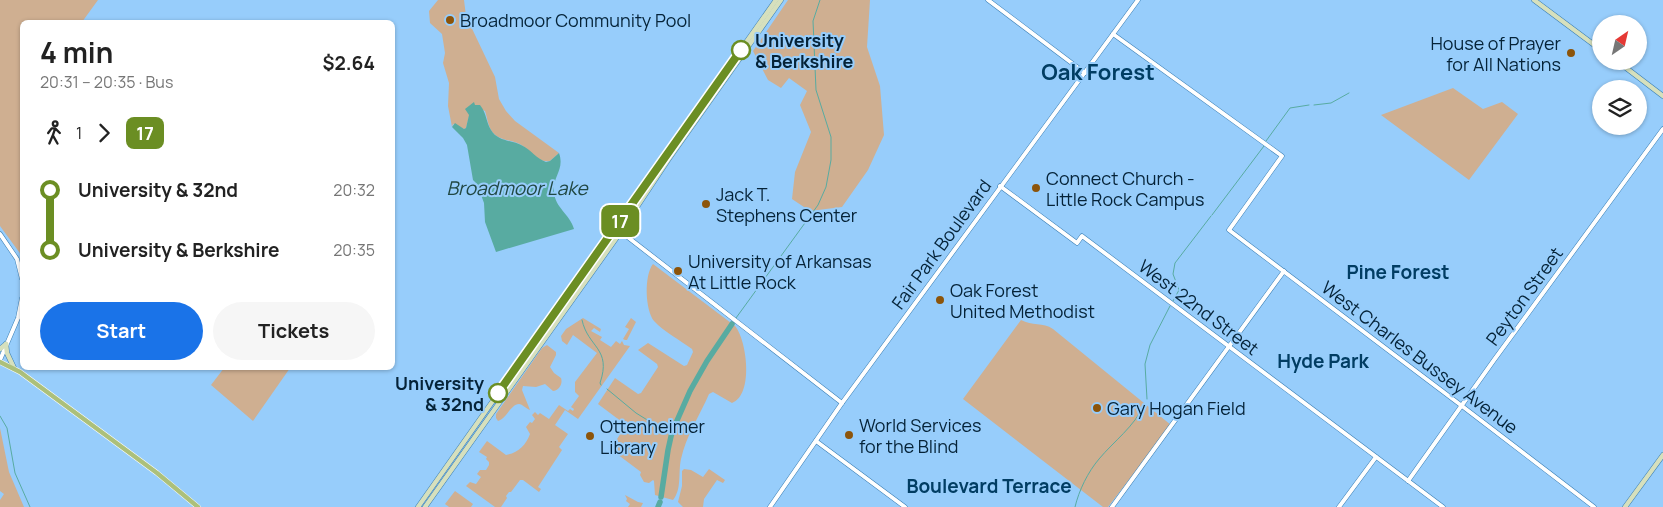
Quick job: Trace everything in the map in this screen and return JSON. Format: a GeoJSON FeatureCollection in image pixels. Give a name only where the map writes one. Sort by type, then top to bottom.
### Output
{"type":"FeatureCollection","features":[{"type":"Feature","properties":{"kind":"main road"},"geometry":{"type":"LineString","coordinates":[[418,507],[776,0]]}},
{"type":"Feature","properties":{"kind":"main road"},"geometry":{"type":"LineString","coordinates":[[425,507],[781,0]]}},
{"type":"Feature","properties":{"kind":"main road"},"geometry":{"type":"LineString","coordinates":[[1534,0],[1592,43]]}},
{"type":"Feature","properties":{"kind":"main road"},"geometry":{"type":"LineString","coordinates":[[1629,70],[1663,96]]}},
{"type":"Feature","properties":{"kind":"main road"},"geometry":{"type":"LineString","coordinates":[[0,349],[6,344]]}},
{"type":"Feature","properties":{"kind":"main road"},"geometry":{"type":"LineString","coordinates":[[6,344],[7,353],[14,368]]}},
{"type":"Feature","properties":{"kind":"main road"},"geometry":{"type":"LineString","coordinates":[[0,361],[14,368],[154,471],[198,507]]}},
{"type":"Feature","properties":{"kind":"main road"},"geometry":{"type":"LineString","coordinates":[[1624,507],[1663,454]]}},
{"type":"Feature","properties":{"kind":"street"},"geometry":{"type":"LineString","coordinates":[[988,0],[1085,73]]}},
{"type":"Feature","properties":{"kind":"street","name":"Fair Park Boulevard"},"geometry":{"type":"LineString","coordinates":[[770,507],[842,403],[1138,0]]}},
{"type":"Feature","properties":{"kind":"street","name":"West Charles Bussey Avenue"},"geometry":{"type":"LineString","coordinates":[[1113,34],[1282,156],[1229,230],[1594,507]]}},
{"type":"Feature","properties":{"kind":"street","name":"Peyton Street"},"geometry":{"type":"LineString","coordinates":[[1408,481],[1663,129]]}},
{"type":"Feature","properties":{"kind":"street","name":"West 22nd Street"},"geometry":{"type":"LineString","coordinates":[[1000,186],[1077,243],[1082,236],[1443,507]]}},
{"type":"Feature","properties":{"kind":"street"},"geometry":{"type":"LineString","coordinates":[[612,232],[625,235],[842,403]]}},
{"type":"Feature","properties":{"kind":"street"},"geometry":{"type":"LineString","coordinates":[[0,234],[17,259],[20,271]]}},
{"type":"Feature","properties":{"kind":"street"},"geometry":{"type":"LineString","coordinates":[[1112,507],[1284,271]]}},
{"type":"Feature","properties":{"kind":"street"},"geometry":{"type":"LineString","coordinates":[[0,361],[18,318],[20,308]]}},
{"type":"Feature","properties":{"kind":"street"},"geometry":{"type":"LineString","coordinates":[[816,441],[906,507]]}},
{"type":"Feature","properties":{"kind":"street"},"geometry":{"type":"LineString","coordinates":[[1340,507],[1376,457]]}},
{"type":"Feature","properties":{"kind":"shaded area"},"geometry":{"type":"Polygon","coordinates":[[[0,0],[98,0],[83,20],[20,20],[20,253],[0,226],[0,0]]]}},
{"type":"Feature","properties":{"kind":"shaded area"},"geometry":{"type":"Polygon","coordinates":[[[438,0],[464,0],[466,16],[495,77],[499,99],[515,121],[559,153],[550,161],[542,160],[519,144],[498,137],[490,128],[485,111],[472,105],[466,128],[464,129],[453,124],[452,127],[448,106],[449,83],[443,63],[445,53],[442,34],[430,23],[429,11],[438,0]]]}},
{"type":"Feature","properties":{"kind":"shaded area"},"geometry":{"type":"Polygon","coordinates":[[[788,0],[870,0],[867,47],[880,86],[884,135],[868,170],[842,207],[810,211],[792,199],[795,172],[811,132],[800,105],[807,91],[789,78],[781,88],[768,80],[753,51],[788,0]]]}},
{"type":"Feature","properties":{"kind":"shaded area"},"geometry":{"type":"Polygon","coordinates":[[[1453,88],[1483,109],[1502,102],[1518,114],[1469,180],[1381,115],[1453,88]]]}},
{"type":"Feature","properties":{"kind":"shaded area"},"geometry":{"type":"Polygon","coordinates":[[[653,264],[735,326],[743,343],[745,354],[746,379],[739,398],[732,403],[713,392],[709,394],[683,450],[678,491],[673,500],[655,495],[654,481],[644,482],[640,475],[641,472],[613,451],[612,447],[626,425],[598,404],[615,378],[638,394],[641,393],[658,367],[657,364],[638,350],[648,343],[684,366],[687,365],[693,352],[692,349],[658,325],[651,316],[647,301],[647,284],[653,264]]]}},
{"type":"Feature","properties":{"kind":"shaded area"},"geometry":{"type":"Polygon","coordinates":[[[583,318],[601,329],[600,332],[594,328],[591,331],[602,337],[600,340],[611,347],[616,341],[620,344],[622,341],[624,345],[630,346],[578,419],[565,410],[555,425],[568,434],[559,447],[562,450],[538,487],[541,489],[539,492],[523,480],[520,480],[506,496],[507,498],[501,507],[495,507],[466,486],[470,482],[476,484],[481,477],[477,474],[480,470],[486,470],[489,465],[487,457],[479,452],[487,441],[506,455],[521,448],[530,434],[526,427],[535,419],[532,415],[535,412],[549,419],[559,405],[568,411],[570,409],[573,411],[574,409],[571,407],[579,396],[575,392],[575,382],[597,353],[573,335],[567,345],[562,341],[561,336],[566,329],[583,318]]]}},
{"type":"Feature","properties":{"kind":"shaded area"},"geometry":{"type":"Polygon","coordinates":[[[631,318],[636,322],[627,340],[625,340],[623,339],[629,329],[625,327],[631,318]]]}},
{"type":"Feature","properties":{"kind":"shaded area"},"geometry":{"type":"Polygon","coordinates":[[[1021,320],[1045,325],[1053,329],[1171,425],[1108,507],[1103,507],[963,399],[1021,320]]]}},
{"type":"Feature","properties":{"kind":"shaded area"},"geometry":{"type":"Polygon","coordinates":[[[547,345],[556,352],[550,367],[561,378],[560,386],[553,391],[545,384],[536,387],[523,386],[522,390],[530,410],[520,404],[516,405],[498,421],[496,414],[542,348],[547,345]]]}},
{"type":"Feature","properties":{"kind":"shaded area"},"geometry":{"type":"Polygon","coordinates":[[[222,370],[289,370],[253,421],[211,385],[222,370]]]}},
{"type":"Feature","properties":{"kind":"shaded area"},"geometry":{"type":"Polygon","coordinates":[[[0,428],[9,472],[24,507],[0,507],[0,500],[4,494],[0,491],[0,428]]]}},
{"type":"Feature","properties":{"kind":"shaded area"},"geometry":{"type":"Polygon","coordinates":[[[684,469],[691,470],[703,477],[709,469],[725,480],[723,483],[717,480],[704,499],[703,507],[683,507],[678,502],[682,486],[682,471],[684,469]]]}},
{"type":"Feature","properties":{"kind":"shaded area"},"geometry":{"type":"Polygon","coordinates":[[[455,491],[473,504],[471,507],[449,507],[445,504],[455,491]]]}},
{"type":"Feature","properties":{"kind":"shaded area"},"geometry":{"type":"Polygon","coordinates":[[[625,495],[643,503],[641,507],[628,507],[630,504],[626,501],[625,495]]]}},
{"type":"Feature","properties":{"kind":"water","name":"Broadmoor Lake"},"geometry":{"type":"Polygon","coordinates":[[[474,102],[475,105],[480,105],[489,127],[498,137],[523,146],[546,162],[559,153],[560,169],[554,187],[555,198],[574,229],[496,252],[485,222],[484,203],[477,184],[473,180],[467,145],[452,127],[455,123],[464,129],[466,128],[469,115],[465,109],[474,102]]]}},
{"type":"Feature","properties":{"kind":"waterway"},"geometry":{"type":"LineString","coordinates":[[736,318],[818,205],[826,187],[831,160],[831,137],[816,90],[813,21],[820,0]]}},
{"type":"Feature","properties":{"kind":"waterway"},"geometry":{"type":"LineString","coordinates":[[1314,105],[1331,103],[1349,93]]}},
{"type":"Feature","properties":{"kind":"waterway"},"geometry":{"type":"LineString","coordinates":[[1266,141],[1290,108],[1309,105]]}},
{"type":"Feature","properties":{"kind":"waterway"},"geometry":{"type":"LineString","coordinates":[[1212,215],[1264,146]]}},
{"type":"Feature","properties":{"kind":"waterway"},"geometry":{"type":"LineString","coordinates":[[1173,301],[1179,290],[1173,274],[1175,263],[1211,216]]}},
{"type":"Feature","properties":{"kind":"waterway"},"geometry":{"type":"LineString","coordinates":[[1147,399],[1145,364],[1150,345],[1170,306]]}},
{"type":"Feature","properties":{"kind":"waterway"},"geometry":{"type":"LineString","coordinates":[[582,320],[589,337],[601,355],[603,362],[601,385]]}},
{"type":"Feature","properties":{"kind":"waterway"},"geometry":{"type":"LineString","coordinates":[[661,497],[672,432],[690,391],[707,361],[732,324]]}},
{"type":"Feature","properties":{"kind":"waterway"},"geometry":{"type":"LineString","coordinates":[[607,389],[636,413],[657,426]]}},
{"type":"Feature","properties":{"kind":"waterway"},"geometry":{"type":"LineString","coordinates":[[1075,507],[1081,488],[1091,470],[1129,427],[1144,405]]}},
{"type":"Feature","properties":{"kind":"waterway"},"geometry":{"type":"LineString","coordinates":[[0,416],[7,428],[15,473],[30,507]]}},
{"type":"Feature","properties":{"kind":"waterway"},"geometry":{"type":"LineString","coordinates":[[663,429],[672,432]]}},
{"type":"Feature","properties":{"kind":"waterway"},"geometry":{"type":"LineString","coordinates":[[658,507],[660,502]]}},
{"type":"Feature","properties":{"kind":"bus line","name":"17"},"geometry":{"type":"LineString","coordinates":[[498,393],[741,50]]}},
{"type":"Feature","properties":{"kind":"place","name":"Broadmoor Community Pool"},"geometry":{"type":"Point","coordinates":[450,20]}},
{"type":"Feature","properties":{"kind":"place","name":"University & Berkshire"},"geometry":{"type":"Point","coordinates":[741,50]}},
{"type":"Feature","properties":{"kind":"place","name":"House of Prayer for All Nations"},"geometry":{"type":"Point","coordinates":[1571,53]}},
{"type":"Feature","properties":{"kind":"place","name":"Connect Church - Little Rock Campus"},"geometry":{"type":"Point","coordinates":[1036,188]}},
{"type":"Feature","properties":{"kind":"place","name":"Jack T. Stephens Center"},"geometry":{"type":"Point","coordinates":[706,204]}},
{"type":"Feature","properties":{"kind":"place","name":"University of Arkansas At Little Rock"},"geometry":{"type":"Point","coordinates":[678,271]}},
{"type":"Feature","properties":{"kind":"place","name":"Oak Forest United Methodist"},"geometry":{"type":"Point","coordinates":[940,300]}},
{"type":"Feature","properties":{"kind":"place","name":"University & 32nd"},"geometry":{"type":"Point","coordinates":[498,393]}},
{"type":"Feature","properties":{"kind":"place","name":"Gary Hogan Field"},"geometry":{"type":"Point","coordinates":[1097,408]}},
{"type":"Feature","properties":{"kind":"place","name":"World Services for the Blind"},"geometry":{"type":"Point","coordinates":[849,435]}},
{"type":"Feature","properties":{"kind":"place","name":"Ottenheimer Library"},"geometry":{"type":"Point","coordinates":[590,436]}},
{"type":"Feature","properties":{"kind":"district","name":"Oak Forest"},"geometry":{"type":"Point","coordinates":[1098,72]}},
{"type":"Feature","properties":{"kind":"district","name":"Pine Forest"},"geometry":{"type":"Point","coordinates":[1398,272]}},
{"type":"Feature","properties":{"kind":"district","name":"Hyde Park"},"geometry":{"type":"Point","coordinates":[1323,361]}},
{"type":"Feature","properties":{"kind":"district","name":"Boulevard Terrace"},"geometry":{"type":"Point","coordinates":[989,486]}}]}
